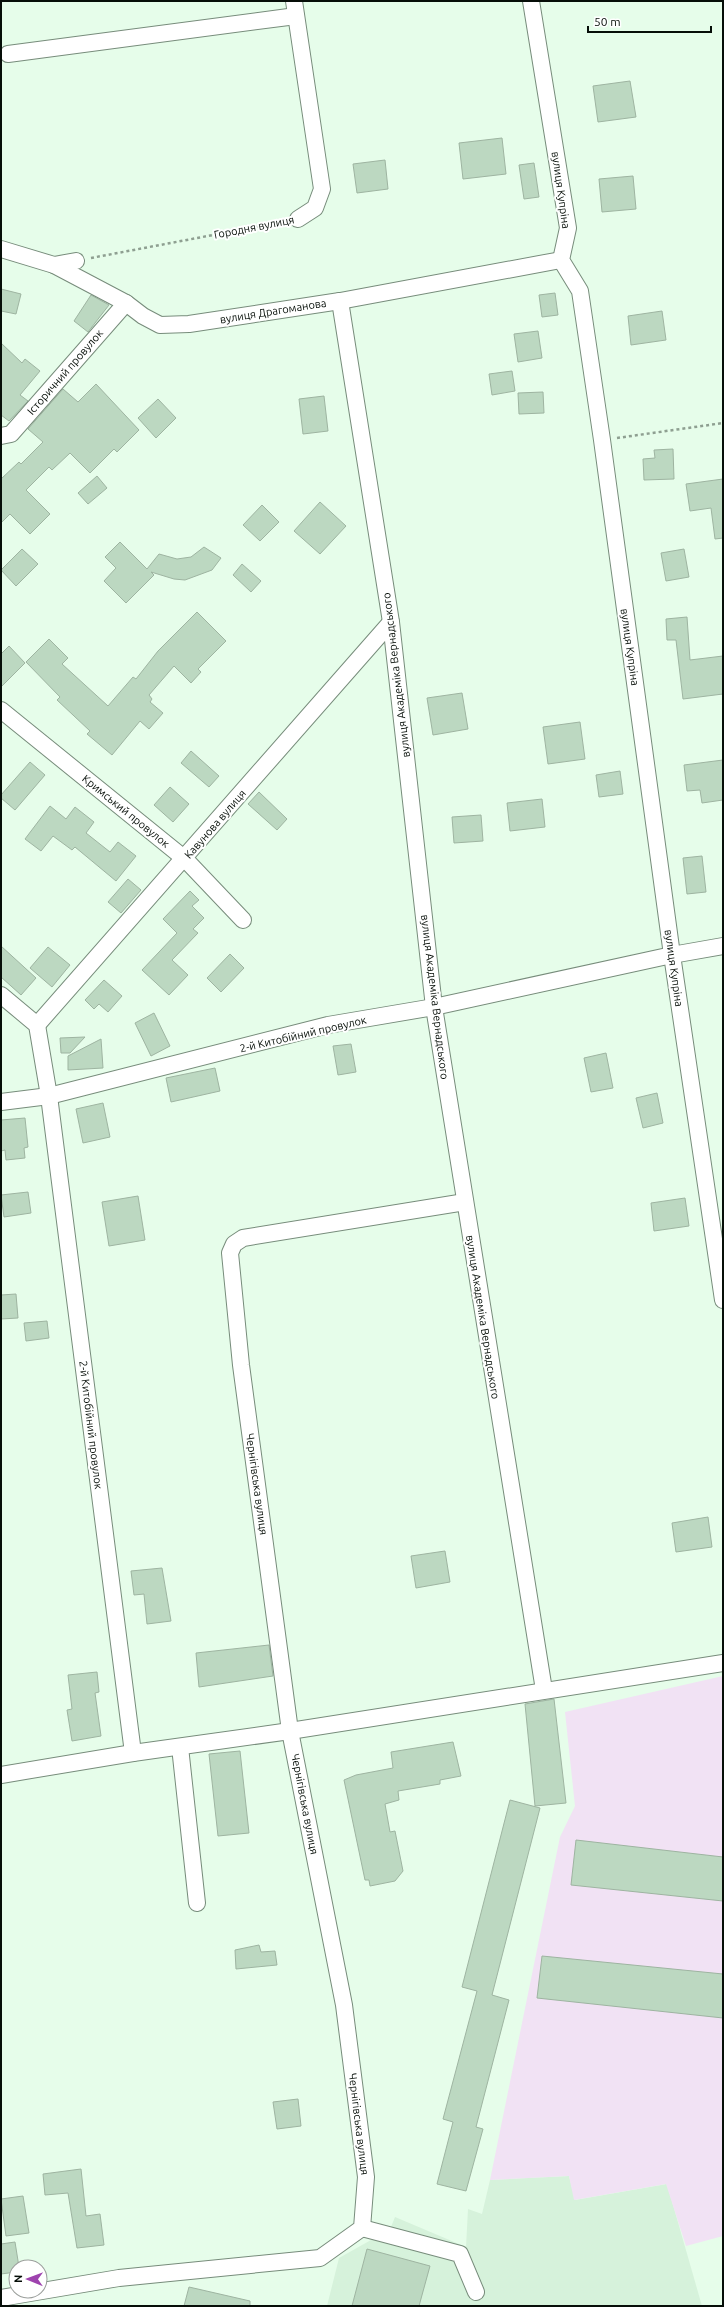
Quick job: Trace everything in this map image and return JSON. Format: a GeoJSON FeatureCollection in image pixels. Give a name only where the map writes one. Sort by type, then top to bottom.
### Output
{"type":"FeatureCollection","features":[{"type":"Feature","properties":{"kind":"street","name":"вулиця Купріна"},"geometry":{"type":"LineString","coordinates":[[531,1],[568,228],[561,260],[580,291],[602,440],[672,955],[723,1300]]}},
{"type":"Feature","properties":{"kind":"street"},"geometry":{"type":"LineString","coordinates":[[8,54],[295,9]]}},
{"type":"Feature","properties":{"kind":"street","name":"Городня вулиця"},"geometry":{"type":"LineString","coordinates":[[295,9],[322,189],[315,208],[298,219]]}},
{"type":"Feature","properties":{"kind":"street","name":"вулиця Драгоманова"},"geometry":{"type":"LineString","coordinates":[[1,248],[54,265],[126,303],[143,316],[160,325],[189,324],[340,301],[561,260]]}},
{"type":"Feature","properties":{"kind":"street"},"geometry":{"type":"LineString","coordinates":[[54,265],[76,260]]}},
{"type":"Feature","properties":{"kind":"street","name":"вулиця Академіка Вернадського"},"geometry":{"type":"LineString","coordinates":[[340,301],[391,622],[434,1007],[544,1690]]}},
{"type":"Feature","properties":{"kind":"street","name":"Історичний провулок"},"geometry":{"type":"LineString","coordinates":[[1,436],[11,434],[126,303]]}},
{"type":"Feature","properties":{"kind":"street","name":"Кавунова вулиця"},"geometry":{"type":"LineString","coordinates":[[37,1025],[391,622]]}},
{"type":"Feature","properties":{"kind":"street","name":"Кримський провулок"},"geometry":{"type":"LineString","coordinates":[[1,710],[185,858],[243,920]]}},
{"type":"Feature","properties":{"kind":"street","name":"2-й Китобійний провулок"},"geometry":{"type":"LineString","coordinates":[[1,1102],[49,1096],[328,1025],[434,1007],[672,955],[723,946]]}},
{"type":"Feature","properties":{"kind":"street"},"geometry":{"type":"LineString","coordinates":[[1,995],[37,1025],[49,1096]]}},
{"type":"Feature","properties":{"kind":"street","name":"2-й Китобійний провулок"},"geometry":{"type":"LineString","coordinates":[[49,1096],[133,1753]]}},
{"type":"Feature","properties":{"kind":"street","name":"Чернігівська вулиця"},"geometry":{"type":"LineString","coordinates":[[362,2228],[366,2177],[344,2005],[290,1731],[241,1365],[230,1253],[232,1248],[242,1238],[465,1202]]}},
{"type":"Feature","properties":{"kind":"street"},"geometry":{"type":"LineString","coordinates":[[1,1775],[133,1753],[290,1731],[723,1663]]}},
{"type":"Feature","properties":{"kind":"street"},"geometry":{"type":"LineString","coordinates":[[180,1747],[197,1903]]}},
{"type":"Feature","properties":{"kind":"street"},"geometry":{"type":"LineString","coordinates":[[1,2298],[119,2278],[320,2258],[362,2228],[460,2254],[476,2292]]}},
{"type":"Feature","properties":{"kind":"path","name":"Городня вулиця"},"geometry":{"type":"LineString","coordinates":[[76,260],[298,219]]}},
{"type":"Feature","properties":{"kind":"path"},"geometry":{"type":"LineString","coordinates":[[602,440],[723,423]]}},
{"type":"Feature","properties":{"kind":"shaded area"},"geometry":{"type":"Polygon","coordinates":[[[723,1676],[723,2236],[686,2246],[666,2184],[574,2200],[569,2176],[490,2180],[560,1837],[575,1806],[565,1712],[723,1676]]]}},
{"type":"Feature","properties":{"kind":"shaded area"},"geometry":{"type":"Polygon","coordinates":[[[569,2176],[575,2200],[667,2184],[702,2306],[327,2306],[339,2258],[371,2240],[387,2237],[395,2217],[466,2247],[468,2209],[482,2214],[490,2180],[569,2176]]]}},
{"type":"Feature","properties":{"kind":"building"},"geometry":{"type":"Polygon","coordinates":[[[630,81],[636,117],[598,122],[593,86],[630,81]]]}},
{"type":"Feature","properties":{"kind":"building"},"geometry":{"type":"Polygon","coordinates":[[[502,138],[506,174],[463,179],[459,143],[502,138]]]}},
{"type":"Feature","properties":{"kind":"building"},"geometry":{"type":"Polygon","coordinates":[[[385,160],[388,189],[357,193],[353,164],[385,160]]]}},
{"type":"Feature","properties":{"kind":"building"},"geometry":{"type":"Polygon","coordinates":[[[534,163],[539,197],[524,199],[519,165],[534,163]]]}},
{"type":"Feature","properties":{"kind":"building"},"geometry":{"type":"Polygon","coordinates":[[[633,176],[636,209],[602,212],[599,179],[633,176]]]}},
{"type":"Feature","properties":{"kind":"building"},"geometry":{"type":"Polygon","coordinates":[[[1,289],[21,294],[16,314],[1,311],[1,289]]]}},
{"type":"Feature","properties":{"kind":"building"},"geometry":{"type":"Polygon","coordinates":[[[555,293],[558,315],[542,317],[539,295],[555,293]]]}},
{"type":"Feature","properties":{"kind":"building"},"geometry":{"type":"Polygon","coordinates":[[[91,295],[109,305],[88,332],[74,321],[91,295]]]}},
{"type":"Feature","properties":{"kind":"building"},"geometry":{"type":"Polygon","coordinates":[[[662,311],[666,340],[631,345],[628,316],[662,311]]]}},
{"type":"Feature","properties":{"kind":"building"},"geometry":{"type":"Polygon","coordinates":[[[538,331],[542,358],[518,362],[514,334],[538,331]]]}},
{"type":"Feature","properties":{"kind":"building"},"geometry":{"type":"Polygon","coordinates":[[[1,343],[22,363],[25,359],[40,371],[20,395],[28,401],[9,421],[1,415],[1,343]]]}},
{"type":"Feature","properties":{"kind":"building"},"geometry":{"type":"Polygon","coordinates":[[[512,371],[515,391],[492,395],[489,374],[512,371]]]}},
{"type":"Feature","properties":{"kind":"building"},"geometry":{"type":"Polygon","coordinates":[[[96,384],[139,430],[117,452],[114,449],[90,473],[70,453],[52,470],[49,467],[26,490],[50,514],[30,534],[10,514],[1,523],[1,479],[19,462],[21,464],[43,442],[28,429],[63,389],[78,402],[96,384]]]}},
{"type":"Feature","properties":{"kind":"building"},"geometry":{"type":"Polygon","coordinates":[[[543,392],[544,413],[519,414],[518,393],[543,392]]]}},
{"type":"Feature","properties":{"kind":"building"},"geometry":{"type":"Polygon","coordinates":[[[324,396],[328,431],[303,434],[299,399],[324,396]]]}},
{"type":"Feature","properties":{"kind":"building"},"geometry":{"type":"Polygon","coordinates":[[[158,399],[176,418],[156,438],[138,418],[158,399]]]}},
{"type":"Feature","properties":{"kind":"building"},"geometry":{"type":"Polygon","coordinates":[[[673,449],[674,479],[644,480],[643,459],[655,458],[654,450],[673,449]]]}},
{"type":"Feature","properties":{"kind":"building"},"geometry":{"type":"Polygon","coordinates":[[[97,476],[107,488],[88,504],[78,493],[97,476]]]}},
{"type":"Feature","properties":{"kind":"building"},"geometry":{"type":"Polygon","coordinates":[[[723,479],[723,538],[715,539],[711,508],[690,511],[686,484],[723,479]]]}},
{"type":"Feature","properties":{"kind":"building"},"geometry":{"type":"Polygon","coordinates":[[[320,502],[346,526],[320,554],[294,531],[320,502]]]}},
{"type":"Feature","properties":{"kind":"building"},"geometry":{"type":"Polygon","coordinates":[[[262,505],[279,522],[260,541],[243,525],[262,505]]]}},
{"type":"Feature","properties":{"kind":"building"},"geometry":{"type":"Polygon","coordinates":[[[120,542],[147,569],[159,554],[177,559],[191,557],[204,547],[221,558],[212,570],[185,580],[174,579],[151,572],[154,575],[126,603],[104,581],[116,568],[105,557],[120,542]]]}},
{"type":"Feature","properties":{"kind":"building"},"geometry":{"type":"Polygon","coordinates":[[[22,549],[38,564],[16,586],[1,570],[22,549]]]}},
{"type":"Feature","properties":{"kind":"building"},"geometry":{"type":"Polygon","coordinates":[[[684,549],[689,577],[666,581],[661,553],[684,549]]]}},
{"type":"Feature","properties":{"kind":"building"},"geometry":{"type":"Polygon","coordinates":[[[242,564],[261,581],[251,592],[233,575],[242,564]]]}},
{"type":"Feature","properties":{"kind":"building"},"geometry":{"type":"Polygon","coordinates":[[[197,612],[226,641],[198,669],[201,672],[191,683],[174,666],[149,695],[152,699],[150,702],[163,713],[149,729],[140,721],[112,755],[87,734],[90,731],[57,700],[60,697],[26,662],[49,639],[68,658],[62,664],[108,706],[133,677],[136,679],[158,651],[197,612]]]}},
{"type":"Feature","properties":{"kind":"building"},"geometry":{"type":"Polygon","coordinates":[[[687,617],[690,660],[723,656],[723,694],[683,699],[676,640],[667,640],[666,619],[687,617]]]}},
{"type":"Feature","properties":{"kind":"building"},"geometry":{"type":"Polygon","coordinates":[[[9,646],[25,663],[1,687],[1,654],[9,646]]]}},
{"type":"Feature","properties":{"kind":"building"},"geometry":{"type":"Polygon","coordinates":[[[462,693],[468,729],[433,735],[427,698],[462,693]]]}},
{"type":"Feature","properties":{"kind":"building"},"geometry":{"type":"Polygon","coordinates":[[[580,722],[585,759],[548,764],[543,727],[580,722]]]}},
{"type":"Feature","properties":{"kind":"building"},"geometry":{"type":"Polygon","coordinates":[[[191,751],[219,776],[209,787],[181,763],[191,751]]]}},
{"type":"Feature","properties":{"kind":"building"},"geometry":{"type":"Polygon","coordinates":[[[723,760],[723,800],[702,803],[700,790],[687,791],[684,765],[723,760]]]}},
{"type":"Feature","properties":{"kind":"building"},"geometry":{"type":"Polygon","coordinates":[[[30,762],[45,775],[15,810],[1,798],[1,795],[30,762]]]}},
{"type":"Feature","properties":{"kind":"building"},"geometry":{"type":"Polygon","coordinates":[[[620,771],[623,794],[599,797],[596,775],[620,771]]]}},
{"type":"Feature","properties":{"kind":"building"},"geometry":{"type":"Polygon","coordinates":[[[170,787],[189,804],[173,822],[154,805],[170,787]]]}},
{"type":"Feature","properties":{"kind":"building"},"geometry":{"type":"Polygon","coordinates":[[[259,792],[287,819],[277,830],[248,804],[259,792]]]}},
{"type":"Feature","properties":{"kind":"building"},"geometry":{"type":"Polygon","coordinates":[[[542,799],[545,827],[510,831],[507,803],[542,799]]]}},
{"type":"Feature","properties":{"kind":"building"},"geometry":{"type":"Polygon","coordinates":[[[50,806],[66,819],[75,807],[94,822],[86,833],[110,852],[118,842],[136,856],[116,881],[75,847],[72,850],[53,836],[41,851],[25,839],[50,806]]]}},
{"type":"Feature","properties":{"kind":"building"},"geometry":{"type":"Polygon","coordinates":[[[481,815],[483,841],[454,843],[452,817],[481,815]]]}},
{"type":"Feature","properties":{"kind":"building"},"geometry":{"type":"Polygon","coordinates":[[[702,856],[706,892],[687,894],[683,858],[702,856]]]}},
{"type":"Feature","properties":{"kind":"building"},"geometry":{"type":"Polygon","coordinates":[[[128,879],[141,890],[121,913],[108,902],[128,879]]]}},
{"type":"Feature","properties":{"kind":"building"},"geometry":{"type":"Polygon","coordinates":[[[190,891],[199,900],[192,906],[204,918],[193,929],[198,933],[172,960],[188,975],[169,995],[142,970],[177,933],[163,919],[190,891]]]}},
{"type":"Feature","properties":{"kind":"building"},"geometry":{"type":"Polygon","coordinates":[[[1,946],[36,978],[21,995],[1,977],[1,946]]]}},
{"type":"Feature","properties":{"kind":"building"},"geometry":{"type":"Polygon","coordinates":[[[48,947],[70,965],[52,987],[30,968],[48,947]]]}},
{"type":"Feature","properties":{"kind":"building"},"geometry":{"type":"Polygon","coordinates":[[[230,954],[244,968],[221,992],[207,978],[230,954]]]}},
{"type":"Feature","properties":{"kind":"building"},"geometry":{"type":"Polygon","coordinates":[[[104,980],[122,996],[108,1012],[99,1004],[94,1009],[85,1000],[104,980]]]}},
{"type":"Feature","properties":{"kind":"building"},"geometry":{"type":"Polygon","coordinates":[[[154,1013],[170,1046],[151,1056],[135,1023],[154,1013]]]}},
{"type":"Feature","properties":{"kind":"building"},"geometry":{"type":"Polygon","coordinates":[[[85,1037],[70,1053],[61,1053],[60,1038],[85,1037]]]}},
{"type":"Feature","properties":{"kind":"building"},"geometry":{"type":"Polygon","coordinates":[[[101,1039],[103,1068],[68,1070],[68,1056],[101,1039]]]}},
{"type":"Feature","properties":{"kind":"building"},"geometry":{"type":"Polygon","coordinates":[[[351,1044],[356,1072],[338,1075],[333,1046],[351,1044]]]}},
{"type":"Feature","properties":{"kind":"building"},"geometry":{"type":"Polygon","coordinates":[[[606,1053],[613,1088],[591,1092],[584,1058],[606,1053]]]}},
{"type":"Feature","properties":{"kind":"building"},"geometry":{"type":"Polygon","coordinates":[[[215,1068],[220,1091],[171,1102],[166,1078],[215,1068]]]}},
{"type":"Feature","properties":{"kind":"building"},"geometry":{"type":"Polygon","coordinates":[[[657,1093],[663,1123],[643,1128],[636,1098],[657,1093]]]}},
{"type":"Feature","properties":{"kind":"building"},"geometry":{"type":"Polygon","coordinates":[[[103,1103],[110,1137],[83,1143],[76,1109],[103,1103]]]}},
{"type":"Feature","properties":{"kind":"building"},"geometry":{"type":"Polygon","coordinates":[[[25,1118],[28,1147],[24,1148],[25,1158],[6,1160],[5,1150],[1,1151],[1,1120],[25,1118]]]}},
{"type":"Feature","properties":{"kind":"building"},"geometry":{"type":"Polygon","coordinates":[[[28,1192],[31,1213],[4,1217],[1,1195],[28,1192]]]}},
{"type":"Feature","properties":{"kind":"building"},"geometry":{"type":"Polygon","coordinates":[[[138,1196],[145,1240],[109,1246],[102,1202],[138,1196]]]}},
{"type":"Feature","properties":{"kind":"building"},"geometry":{"type":"Polygon","coordinates":[[[685,1198],[689,1226],[654,1231],[651,1203],[685,1198]]]}},
{"type":"Feature","properties":{"kind":"building"},"geometry":{"type":"Polygon","coordinates":[[[16,1294],[18,1318],[1,1319],[1,1295],[16,1294]]]}},
{"type":"Feature","properties":{"kind":"building"},"geometry":{"type":"Polygon","coordinates":[[[47,1321],[49,1338],[26,1341],[24,1323],[47,1321]]]}},
{"type":"Feature","properties":{"kind":"building"},"geometry":{"type":"Polygon","coordinates":[[[708,1517],[712,1547],[676,1552],[672,1523],[708,1517]]]}},
{"type":"Feature","properties":{"kind":"building"},"geometry":{"type":"Polygon","coordinates":[[[445,1551],[450,1582],[416,1588],[411,1556],[445,1551]]]}},
{"type":"Feature","properties":{"kind":"building"},"geometry":{"type":"Polygon","coordinates":[[[162,1568],[171,1621],[147,1624],[144,1594],[134,1595],[131,1571],[162,1568]]]}},
{"type":"Feature","properties":{"kind":"building"},"geometry":{"type":"Polygon","coordinates":[[[269,1645],[273,1676],[199,1687],[196,1653],[269,1645]]]}},
{"type":"Feature","properties":{"kind":"building"},"geometry":{"type":"Polygon","coordinates":[[[97,1672],[99,1692],[95,1693],[101,1736],[72,1741],[67,1710],[72,1709],[68,1675],[97,1672]]]}},
{"type":"Feature","properties":{"kind":"building"},"geometry":{"type":"Polygon","coordinates":[[[554,1699],[566,1803],[535,1806],[525,1704],[554,1699]]]}},
{"type":"Feature","properties":{"kind":"building"},"geometry":{"type":"Polygon","coordinates":[[[453,1742],[461,1776],[440,1780],[440,1784],[398,1791],[399,1800],[385,1804],[390,1832],[395,1831],[403,1871],[395,1881],[370,1886],[369,1880],[365,1880],[344,1780],[356,1775],[393,1768],[391,1752],[453,1742]]]}},
{"type":"Feature","properties":{"kind":"building"},"geometry":{"type":"Polygon","coordinates":[[[240,1751],[249,1833],[218,1836],[209,1754],[240,1751]]]}},
{"type":"Feature","properties":{"kind":"building"},"geometry":{"type":"Polygon","coordinates":[[[510,1800],[540,1808],[492,1995],[509,2000],[476,2127],[483,2129],[466,2191],[437,2184],[453,2122],[443,2119],[477,1991],[462,1987],[510,1800]]]}},
{"type":"Feature","properties":{"kind":"building"},"geometry":{"type":"Polygon","coordinates":[[[576,1840],[723,1857],[723,1901],[571,1885],[576,1840]]]}},
{"type":"Feature","properties":{"kind":"building"},"geometry":{"type":"Polygon","coordinates":[[[259,1945],[261,1952],[275,1951],[277,1965],[236,1969],[235,1950],[259,1945]]]}},
{"type":"Feature","properties":{"kind":"building"},"geometry":{"type":"Polygon","coordinates":[[[542,1956],[723,1974],[723,2018],[537,1998],[542,1956]]]}},
{"type":"Feature","properties":{"kind":"building"},"geometry":{"type":"Polygon","coordinates":[[[298,2099],[301,2126],[277,2129],[273,2102],[298,2099]]]}},
{"type":"Feature","properties":{"kind":"building"},"geometry":{"type":"Polygon","coordinates":[[[81,2169],[86,2216],[100,2214],[104,2245],[77,2248],[68,2193],[45,2195],[43,2174],[81,2169]]]}},
{"type":"Feature","properties":{"kind":"building"},"geometry":{"type":"Polygon","coordinates":[[[23,2196],[29,2233],[6,2236],[1,2199],[23,2196]]]}},
{"type":"Feature","properties":{"kind":"building"},"geometry":{"type":"Polygon","coordinates":[[[15,2242],[18,2259],[8,2259],[8,2273],[1,2274],[1,2244],[15,2242]]]}},
{"type":"Feature","properties":{"kind":"building"},"geometry":{"type":"Polygon","coordinates":[[[367,2249],[430,2266],[419,2306],[352,2306],[367,2249]]]}},
{"type":"Feature","properties":{"kind":"building"},"geometry":{"type":"Polygon","coordinates":[[[189,2287],[250,2301],[250,2306],[184,2306],[189,2287]]]}}]}
